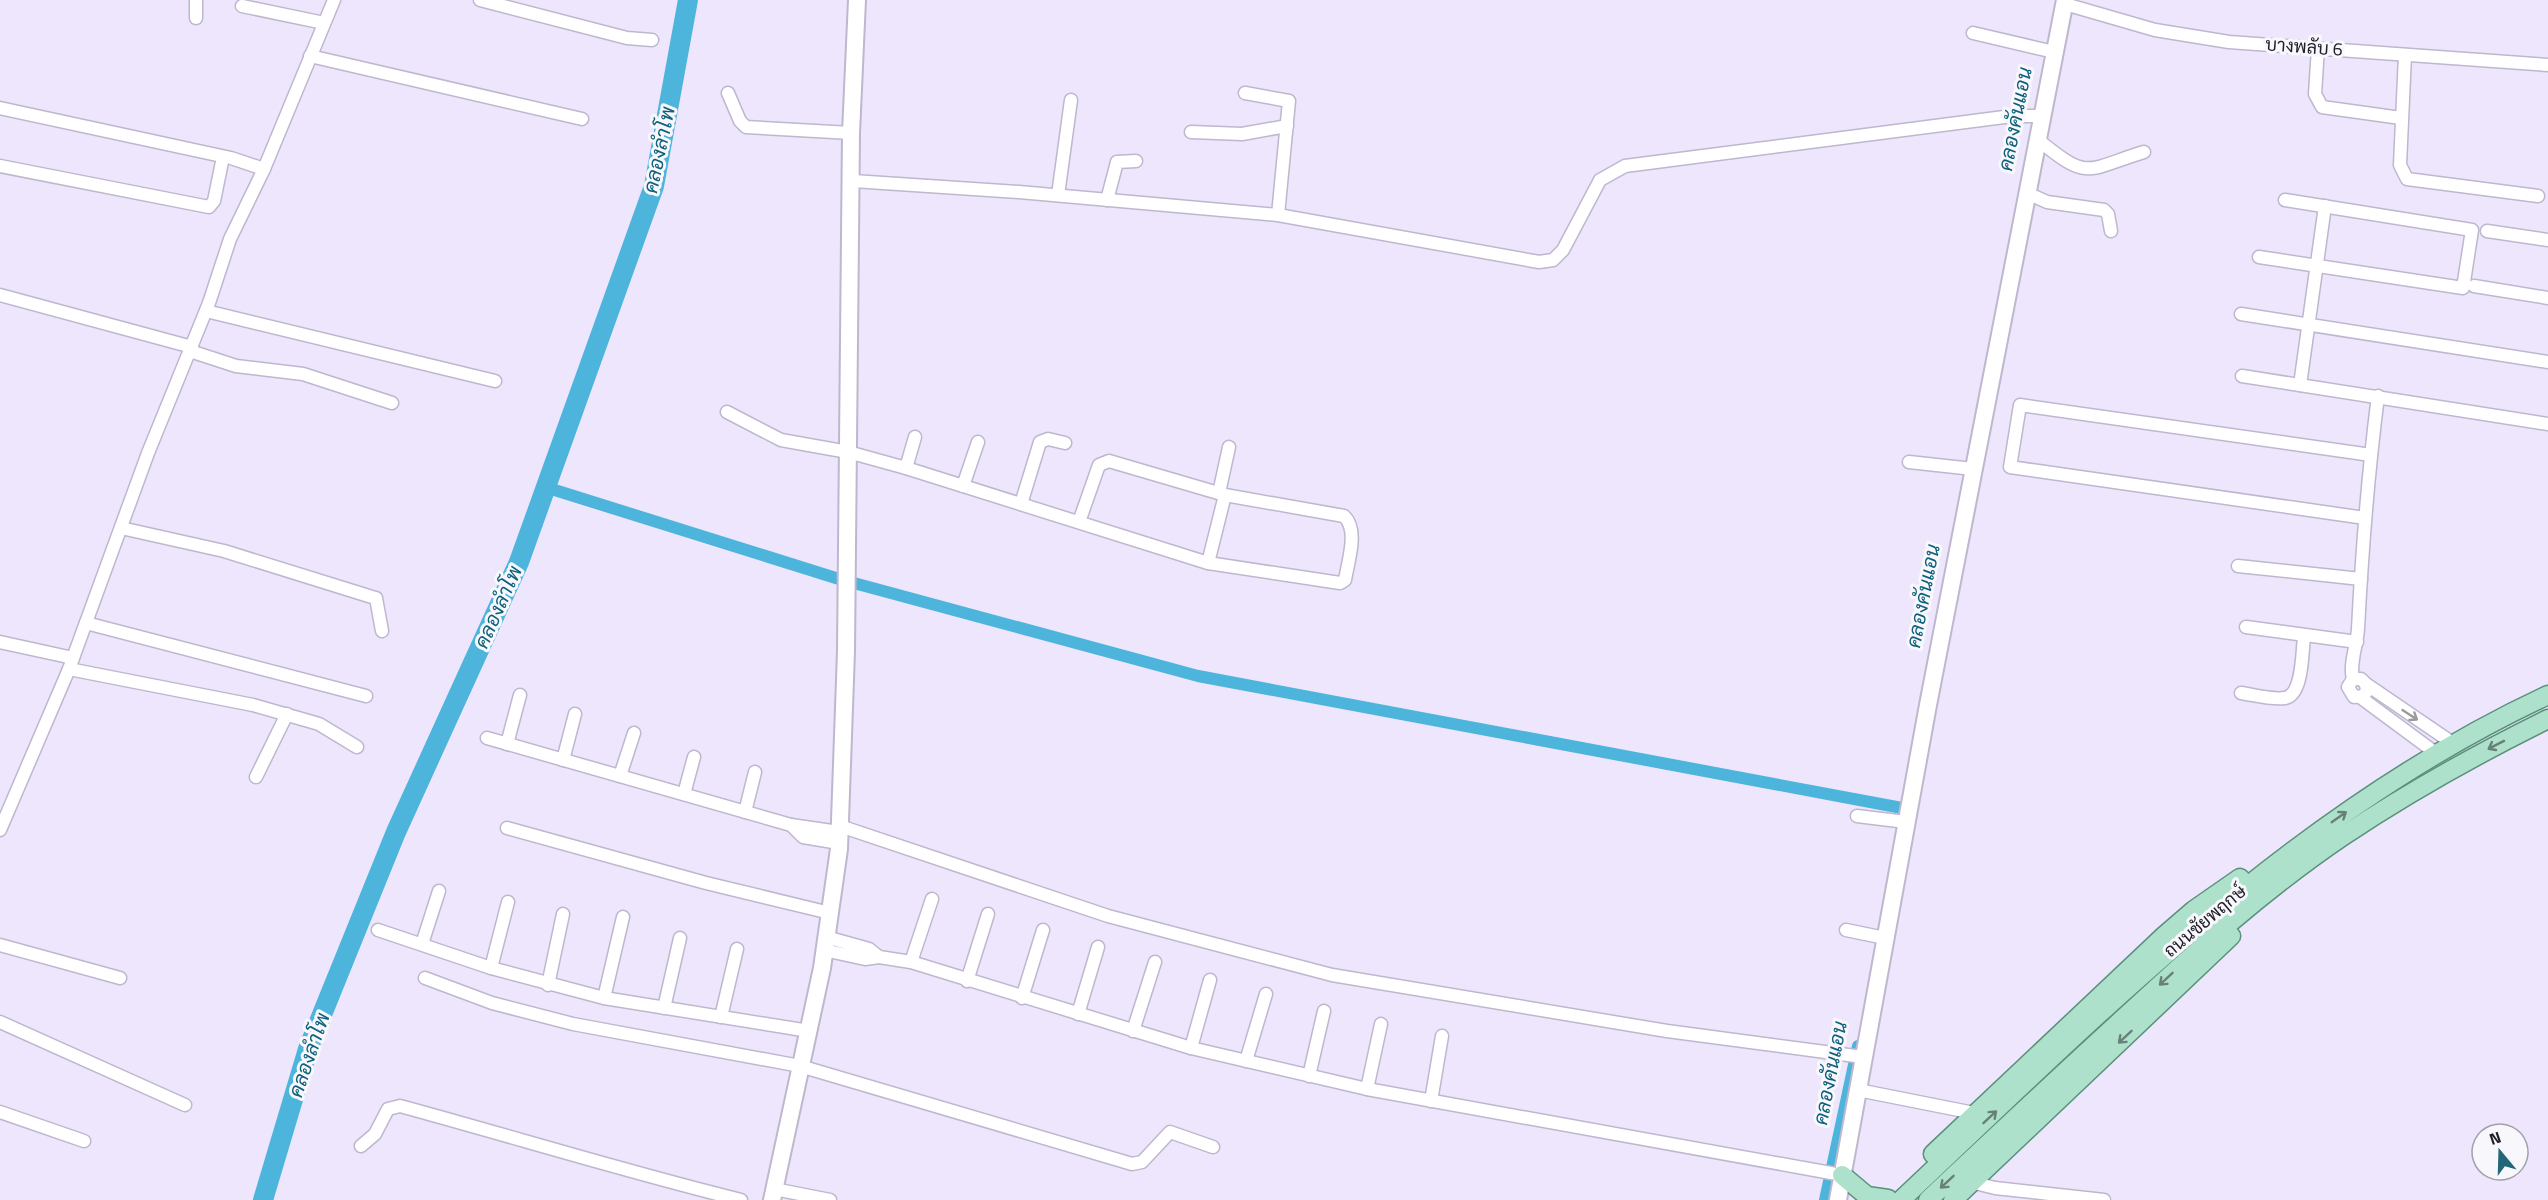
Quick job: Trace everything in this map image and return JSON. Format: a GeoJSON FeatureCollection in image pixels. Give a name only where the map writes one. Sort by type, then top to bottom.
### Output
{"type":"FeatureCollection","features":[{"type":"Feature","properties":{"kind":"main road","name":"ถนนชัยพฤกษ์"},"geometry":{"type":"LineString","coordinates":[[1892,1200],[2201,922],[2307,840],[2361,801],[2437,754],[2547,695]]}},
{"type":"Feature","properties":{"kind":"main road","name":"ถนนชัยพฤกษ์"},"geometry":{"type":"LineString","coordinates":[[1928,1200],[2211,938],[2320,853],[2440,776],[2548,719]]}},
{"type":"Feature","properties":{"kind":"main road"},"geometry":{"type":"LineString","coordinates":[[1837,1174],[1867,1196],[1892,1200],[1974,1113],[2194,910],[2251,871],[2307,840]]}},
{"type":"Feature","properties":{"kind":"main road"},"geometry":{"type":"LineString","coordinates":[[1953,1200],[2320,853]]}},
{"type":"Feature","properties":{"kind":"street"},"geometry":{"type":"LineString","coordinates":[[196,0],[196,18]]}},
{"type":"Feature","properties":{"kind":"street"},"geometry":{"type":"LineString","coordinates":[[0,830],[71,664],[121,528],[206,311],[230,239],[264,169],[334,0]]}},
{"type":"Feature","properties":{"kind":"street"},"geometry":{"type":"LineString","coordinates":[[480,0],[627,38],[652,40]]}},
{"type":"Feature","properties":{"kind":"street"},"geometry":{"type":"LineString","coordinates":[[830,1200],[773,1195],[809,1031],[830,913],[839,834],[846,651],[845,581],[853,181],[851,133],[856,0]]}},
{"type":"Feature","properties":{"kind":"street"},"geometry":{"type":"LineString","coordinates":[[1838,1200],[1837,1174],[1858,1090],[1882,938],[1904,821],[1971,469],[2027,193],[2052,52],[2065,2]]}},
{"type":"Feature","properties":{"kind":"street","name":"บางพลับ 6"},"geometry":{"type":"LineString","coordinates":[[2065,2],[2155,30],[2229,42],[2548,65]]}},
{"type":"Feature","properties":{"kind":"street"},"geometry":{"type":"LineString","coordinates":[[242,6],[324,23]]}},
{"type":"Feature","properties":{"kind":"street"},"geometry":{"type":"LineString","coordinates":[[1973,33],[2052,52]]}},
{"type":"Feature","properties":{"kind":"street"},"geometry":{"type":"LineString","coordinates":[[2318,48],[2316,102],[2322,107],[2401,118]]}},
{"type":"Feature","properties":{"kind":"street"},"geometry":{"type":"LineString","coordinates":[[2405,54],[2400,165],[2407,179],[2538,196]]}},
{"type":"Feature","properties":{"kind":"street"},"geometry":{"type":"LineString","coordinates":[[310,56],[582,119]]}},
{"type":"Feature","properties":{"kind":"street"},"geometry":{"type":"LineString","coordinates":[[728,93],[740,121],[746,127],[851,133]]}},
{"type":"Feature","properties":{"kind":"street"},"geometry":{"type":"LineString","coordinates":[[1245,93],[1289,100],[1278,215]]}},
{"type":"Feature","properties":{"kind":"street"},"geometry":{"type":"LineString","coordinates":[[1058,195],[1071,100]]}},
{"type":"Feature","properties":{"kind":"street"},"geometry":{"type":"LineString","coordinates":[[0,108],[223,157],[264,169]]}},
{"type":"Feature","properties":{"kind":"street"},"geometry":{"type":"LineString","coordinates":[[853,181],[1058,195],[1278,215],[1539,262],[1553,260],[1563,250],[1600,180],[1625,166],[2012,116],[2040,116]]}},
{"type":"Feature","properties":{"kind":"street"},"geometry":{"type":"LineString","coordinates":[[1191,132],[1242,134],[1287,126]]}},
{"type":"Feature","properties":{"kind":"street"},"geometry":{"type":"LineString","coordinates":[[2037,139],[2082,170],[2092,170],[2144,152]]}},
{"type":"Feature","properties":{"kind":"street"},"geometry":{"type":"LineString","coordinates":[[0,166],[209,207],[214,201],[223,157]]}},
{"type":"Feature","properties":{"kind":"street"},"geometry":{"type":"LineString","coordinates":[[1107,200],[1116,162],[1136,161]]}},
{"type":"Feature","properties":{"kind":"street"},"geometry":{"type":"LineString","coordinates":[[2027,193],[2047,202],[2104,210],[2108,214],[2111,231]]}},
{"type":"Feature","properties":{"kind":"street"},"geometry":{"type":"LineString","coordinates":[[2259,256],[2463,288],[2472,230],[2285,200]]}},
{"type":"Feature","properties":{"kind":"street"},"geometry":{"type":"LineString","coordinates":[[2300,385],[2325,206]]}},
{"type":"Feature","properties":{"kind":"street"},"geometry":{"type":"LineString","coordinates":[[2487,231],[2548,240]]}},
{"type":"Feature","properties":{"kind":"street"},"geometry":{"type":"LineString","coordinates":[[2474,286],[2548,298]]}},
{"type":"Feature","properties":{"kind":"street"},"geometry":{"type":"LineString","coordinates":[[0,295],[191,349],[236,366],[303,374],[392,403]]}},
{"type":"Feature","properties":{"kind":"street"},"geometry":{"type":"LineString","coordinates":[[206,311],[495,381]]}},
{"type":"Feature","properties":{"kind":"street"},"geometry":{"type":"LineString","coordinates":[[2241,314],[2548,362]]}},
{"type":"Feature","properties":{"kind":"street"},"geometry":{"type":"LineString","coordinates":[[2242,376],[2548,424]]}},
{"type":"Feature","properties":{"kind":"street"},"geometry":{"type":"LineString","coordinates":[[2353,679],[2351,672],[2357,642],[2365,518],[2378,396]]}},
{"type":"Feature","properties":{"kind":"street"},"geometry":{"type":"LineString","coordinates":[[2365,518],[2010,467],[2020,405],[2371,455]]}},
{"type":"Feature","properties":{"kind":"street"},"geometry":{"type":"LineString","coordinates":[[727,412],[781,440],[848,452],[906,468],[1208,563],[1333,584],[1345,580],[1352,529],[1350,521],[1344,516],[1222,494],[1109,460],[1102,461],[1079,522]]}},
{"type":"Feature","properties":{"kind":"street"},"geometry":{"type":"LineString","coordinates":[[906,468],[915,437]]}},
{"type":"Feature","properties":{"kind":"street"},"geometry":{"type":"LineString","coordinates":[[1021,504],[1040,442],[1048,439],[1065,443]]}},
{"type":"Feature","properties":{"kind":"street"},"geometry":{"type":"LineString","coordinates":[[963,486],[978,442]]}},
{"type":"Feature","properties":{"kind":"street"},"geometry":{"type":"LineString","coordinates":[[1208,563],[1229,447]]}},
{"type":"Feature","properties":{"kind":"street"},"geometry":{"type":"LineString","coordinates":[[1909,462],[1971,469]]}},
{"type":"Feature","properties":{"kind":"street"},"geometry":{"type":"LineString","coordinates":[[121,528],[224,551],[376,598],[382,631]]}},
{"type":"Feature","properties":{"kind":"street"},"geometry":{"type":"LineString","coordinates":[[2238,566],[2361,579]]}},
{"type":"Feature","properties":{"kind":"street"},"geometry":{"type":"LineString","coordinates":[[86,623],[366,696]]}},
{"type":"Feature","properties":{"kind":"street"},"geometry":{"type":"LineString","coordinates":[[2246,627],[2304,637],[2357,642]]}},
{"type":"Feature","properties":{"kind":"street"},"geometry":{"type":"LineString","coordinates":[[2241,693],[2285,698],[2293,694],[2298,685],[2304,637]]}},
{"type":"Feature","properties":{"kind":"street"},"geometry":{"type":"LineString","coordinates":[[0,642],[71,664],[286,714],[319,724],[357,747]]}},
{"type":"Feature","properties":{"kind":"street"},"geometry":{"type":"LineString","coordinates":[[2353,679],[2361,679],[2454,744]]}},
{"type":"Feature","properties":{"kind":"street"},"geometry":{"type":"LineString","coordinates":[[2353,679],[2349,684],[2349,693],[2360,697],[2437,754]]}},
{"type":"Feature","properties":{"kind":"street"},"geometry":{"type":"LineString","coordinates":[[2360,697],[2367,691],[2366,684]]}},
{"type":"Feature","properties":{"kind":"street"},"geometry":{"type":"LineString","coordinates":[[507,744],[520,695]]}},
{"type":"Feature","properties":{"kind":"street"},"geometry":{"type":"LineString","coordinates":[[256,777],[286,714]]}},
{"type":"Feature","properties":{"kind":"street"},"geometry":{"type":"LineString","coordinates":[[563,760],[575,714]]}},
{"type":"Feature","properties":{"kind":"street"},"geometry":{"type":"LineString","coordinates":[[620,776],[634,733]]}},
{"type":"Feature","properties":{"kind":"street"},"geometry":{"type":"LineString","coordinates":[[487,738],[791,825],[803,837],[839,834],[1108,916],[1332,975],[1667,1031],[1863,1057]]}},
{"type":"Feature","properties":{"kind":"street"},"geometry":{"type":"LineString","coordinates":[[684,794],[694,757]]}},
{"type":"Feature","properties":{"kind":"street"},"geometry":{"type":"LineString","coordinates":[[745,812],[755,772]]}},
{"type":"Feature","properties":{"kind":"street"},"geometry":{"type":"LineString","coordinates":[[1857,816],[1871,820],[1879,817],[1904,821]]}},
{"type":"Feature","properties":{"kind":"street"},"geometry":{"type":"LineString","coordinates":[[507,828],[706,884],[830,913]]}},
{"type":"Feature","properties":{"kind":"street"},"geometry":{"type":"LineString","coordinates":[[422,944],[439,891]]}},
{"type":"Feature","properties":{"kind":"street"},"geometry":{"type":"LineString","coordinates":[[911,962],[932,899]]}},
{"type":"Feature","properties":{"kind":"street"},"geometry":{"type":"LineString","coordinates":[[491,968],[508,902]]}},
{"type":"Feature","properties":{"kind":"street"},"geometry":{"type":"LineString","coordinates":[[548,985],[563,914]]}},
{"type":"Feature","properties":{"kind":"street"},"geometry":{"type":"LineString","coordinates":[[968,981],[988,914]]}},
{"type":"Feature","properties":{"kind":"street"},"geometry":{"type":"LineString","coordinates":[[604,998],[623,917]]}},
{"type":"Feature","properties":{"kind":"street"},"geometry":{"type":"LineString","coordinates":[[378,930],[548,985],[604,998],[809,1031]]}},
{"type":"Feature","properties":{"kind":"street"},"geometry":{"type":"LineString","coordinates":[[1022,998],[1043,930]]}},
{"type":"Feature","properties":{"kind":"street"},"geometry":{"type":"LineString","coordinates":[[1852,931],[1882,938]]}},
{"type":"Feature","properties":{"kind":"street"},"geometry":{"type":"LineString","coordinates":[[664,1008],[680,938]]}},
{"type":"Feature","properties":{"kind":"street"},"geometry":{"type":"LineString","coordinates":[[825,943],[865,959],[879,957],[911,962],[1022,998],[1191,1048],[1309,1076],[1431,1101],[1837,1174]]}},
{"type":"Feature","properties":{"kind":"street"},"geometry":{"type":"LineString","coordinates":[[0,945],[120,978]]}},
{"type":"Feature","properties":{"kind":"street"},"geometry":{"type":"LineString","coordinates":[[1078,1014],[1098,946]]}},
{"type":"Feature","properties":{"kind":"street"},"geometry":{"type":"LineString","coordinates":[[721,1017],[737,949]]}},
{"type":"Feature","properties":{"kind":"street"},"geometry":{"type":"LineString","coordinates":[[1133,1031],[1155,962]]}},
{"type":"Feature","properties":{"kind":"street"},"geometry":{"type":"LineString","coordinates":[[425,978],[492,1003],[573,1024],[800,1066],[1131,1164],[1142,1162],[1170,1132],[1213,1147]]}},
{"type":"Feature","properties":{"kind":"street"},"geometry":{"type":"LineString","coordinates":[[1191,1048],[1210,980]]}},
{"type":"Feature","properties":{"kind":"street"},"geometry":{"type":"LineString","coordinates":[[1246,1061],[1266,994]]}},
{"type":"Feature","properties":{"kind":"street"},"geometry":{"type":"LineString","coordinates":[[1309,1076],[1324,1011]]}},
{"type":"Feature","properties":{"kind":"street"},"geometry":{"type":"LineString","coordinates":[[0,1022],[185,1105]]}},
{"type":"Feature","properties":{"kind":"street"},"geometry":{"type":"LineString","coordinates":[[1367,1089],[1381,1024]]}},
{"type":"Feature","properties":{"kind":"street"},"geometry":{"type":"LineString","coordinates":[[1431,1101],[1442,1036]]}},
{"type":"Feature","properties":{"kind":"street"},"geometry":{"type":"LineString","coordinates":[[1858,1090],[1974,1113]]}},
{"type":"Feature","properties":{"kind":"street"},"geometry":{"type":"LineString","coordinates":[[361,1146],[375,1134],[388,1109],[400,1107],[542,1144],[648,1177],[741,1200]]}},
{"type":"Feature","properties":{"kind":"street"},"geometry":{"type":"LineString","coordinates":[[0,1112],[84,1141]]}},
{"type":"Feature","properties":{"kind":"street"},"geometry":{"type":"LineString","coordinates":[[1971,1182],[1995,1188],[2104,1200]]}},
{"type":"Feature","properties":{"kind":"waterway","name":"คลองลำโพ"},"geometry":{"type":"LineString","coordinates":[[263,1200],[308,1049],[396,832],[519,562],[654,186],[688,0]]}},
{"type":"Feature","properties":{"kind":"waterway"},"geometry":{"type":"LineString","coordinates":[[545,487],[839,579],[1198,676],[1902,808]]}},
{"type":"Feature","properties":{"kind":"waterway","name":"คลองคันแอน"},"geometry":{"type":"LineString","coordinates":[[1825,1200],[1858,1046]]}}]}
